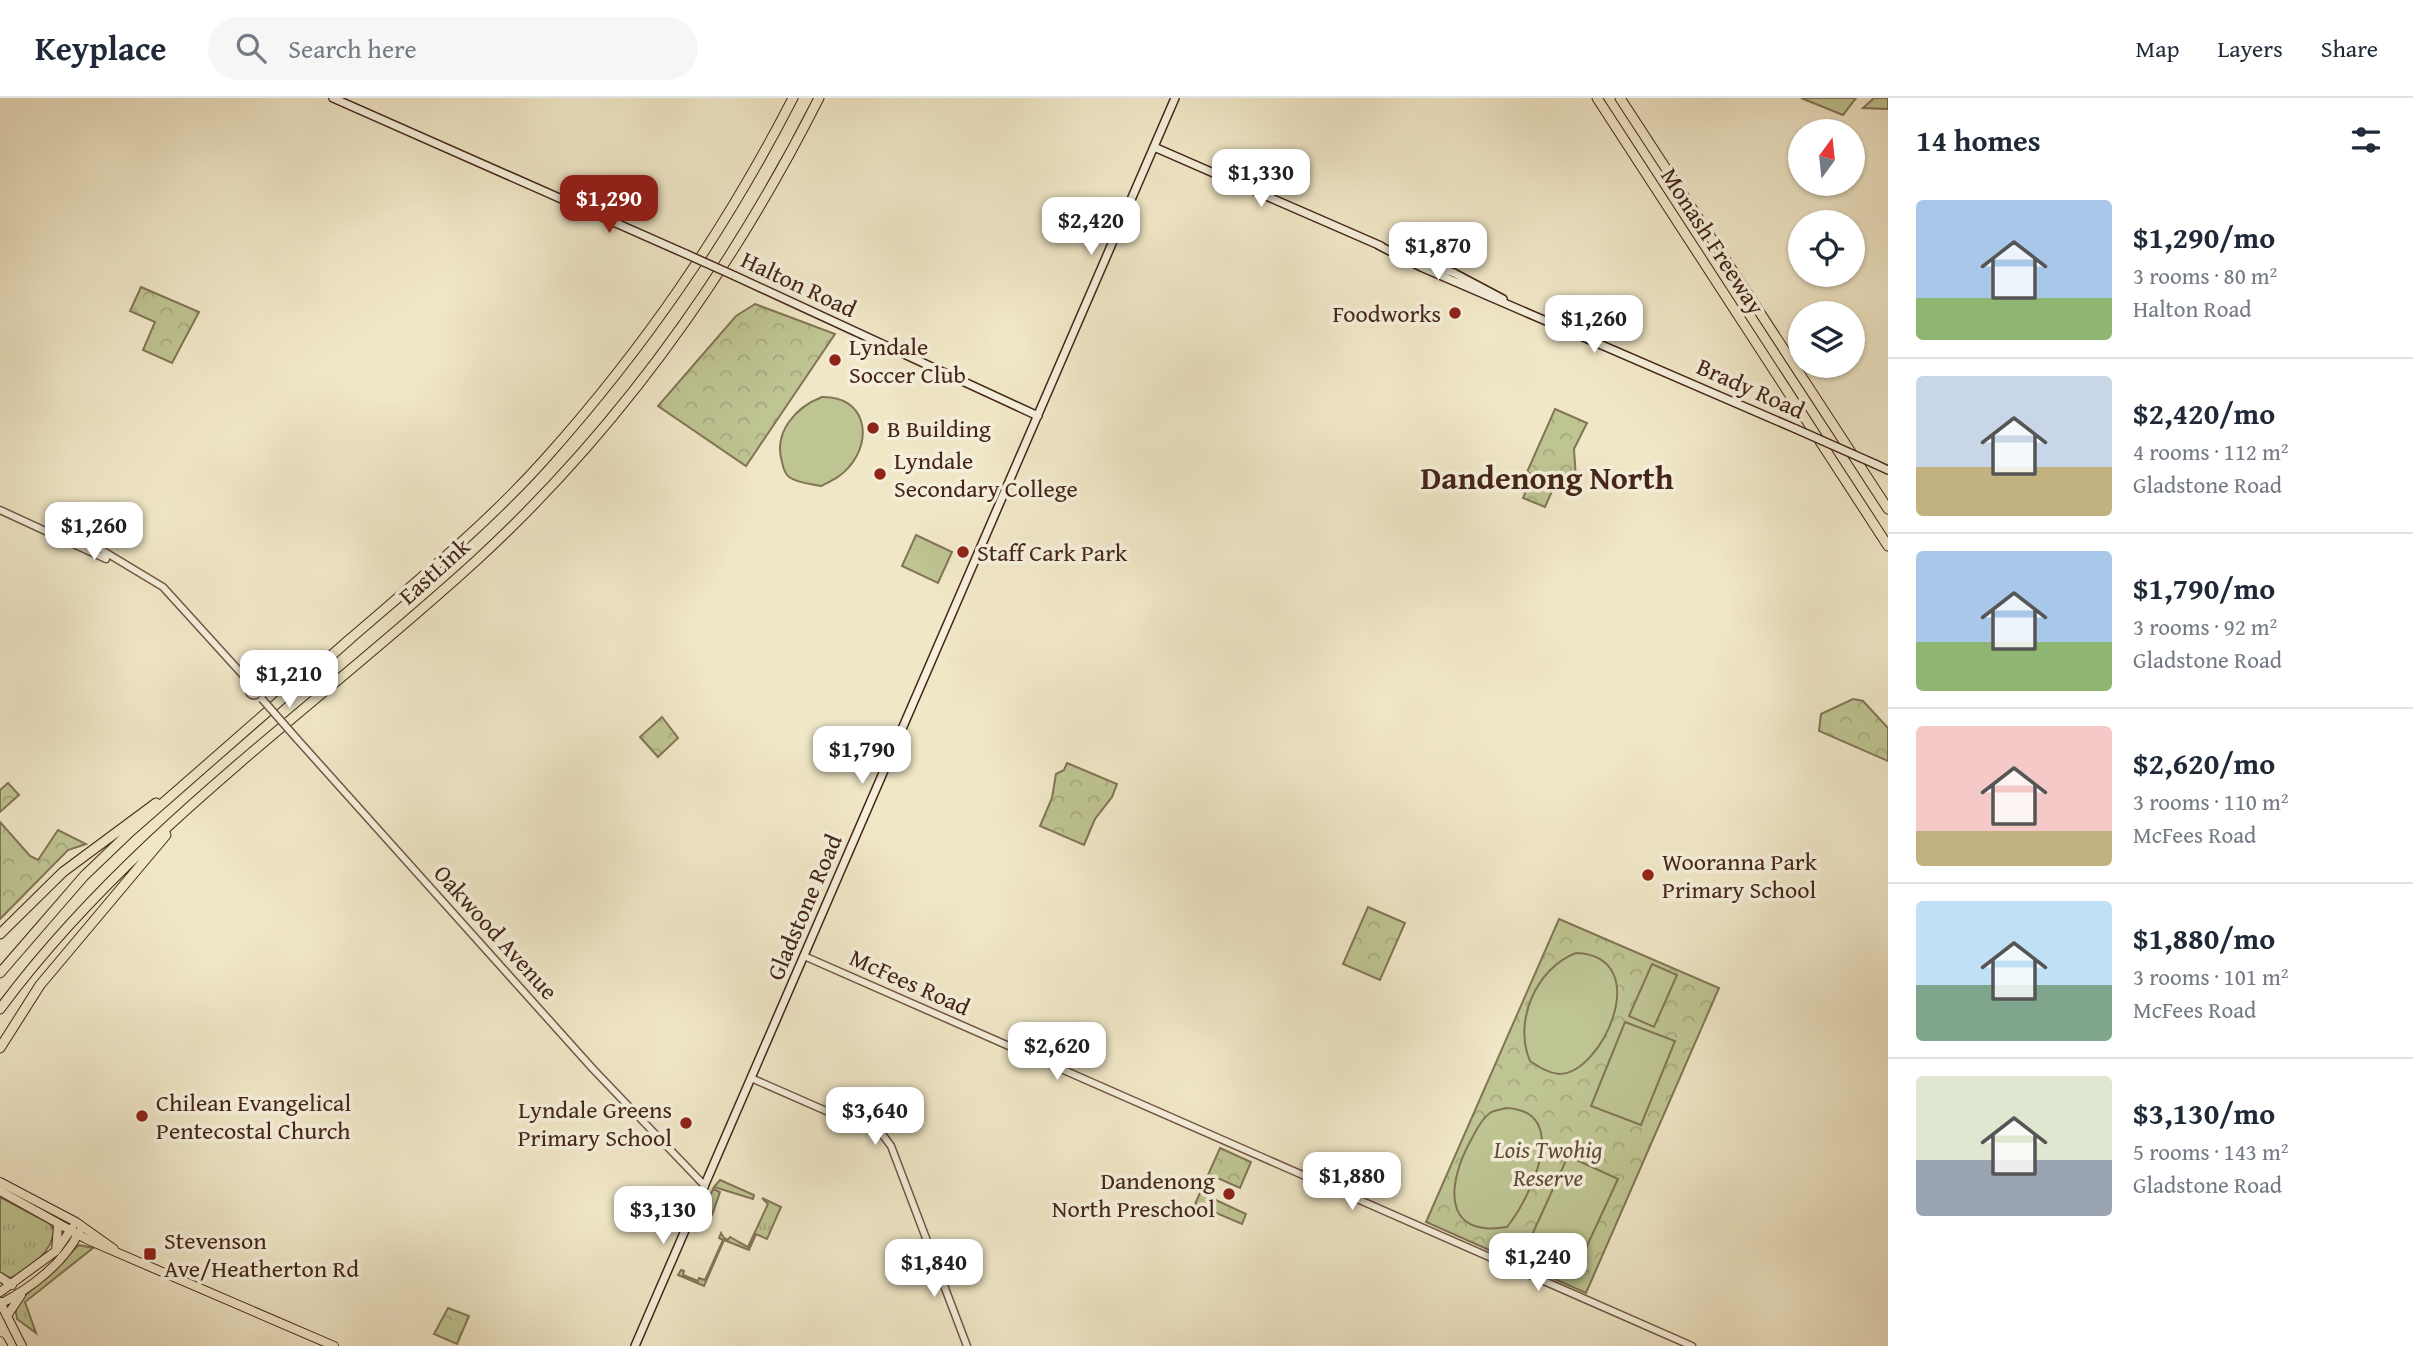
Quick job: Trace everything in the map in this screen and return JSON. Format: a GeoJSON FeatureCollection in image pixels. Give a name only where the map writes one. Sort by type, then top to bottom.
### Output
{"type":"FeatureCollection","features":[{"type":"Feature","properties":{"kind":"highway","name":"EastLink"},"geometry":{"type":"LineString","coordinates":[[0,973],[84,876],[444,558],[544,461],[625,365],[687,282],[743,191],[793,98]]}},
{"type":"Feature","properties":{"kind":"highway","name":"EastLink"},"geometry":{"type":"LineString","coordinates":[[0,1009],[81,911],[175,822],[478,559],[581,453],[636,388],[702,300],[768,194],[819,98]]}},
{"type":"Feature","properties":{"kind":"highway","name":"Monash Freeway"},"geometry":{"type":"LineString","coordinates":[[1597,98],[1888,546]]}},
{"type":"Feature","properties":{"kind":"highway","name":"Monash Freeway"},"geometry":{"type":"LineString","coordinates":[[1620,98],[1888,509]]}},
{"type":"Feature","properties":{"kind":"highway"},"geometry":{"type":"LineString","coordinates":[[0,934],[63,872],[130,821],[185,784]]}},
{"type":"Feature","properties":{"kind":"highway"},"geometry":{"type":"LineString","coordinates":[[0,1048],[40,985],[154,852],[175,822]]}},
{"type":"Feature","properties":{"kind":"main road","name":"Halton Road"},"geometry":{"type":"LineString","coordinates":[[333,98],[687,254],[1038,416]]}},
{"type":"Feature","properties":{"kind":"main road","name":"Gladstone Road"},"geometry":{"type":"LineString","coordinates":[[635,1346],[1175,98]]}},
{"type":"Feature","properties":{"kind":"main road","name":"Brady Road"},"geometry":{"type":"LineString","coordinates":[[1154,147],[1888,470]]}},
{"type":"Feature","properties":{"kind":"main road"},"geometry":{"type":"LineString","coordinates":[[0,1182],[79,1225],[114,1248]]}},
{"type":"Feature","properties":{"kind":"main road"},"geometry":{"type":"LineString","coordinates":[[0,1191],[74,1233],[114,1248],[334,1346]]}},
{"type":"Feature","properties":{"kind":"main road"},"geometry":{"type":"LineString","coordinates":[[56,1251],[54,1246],[58,1225]]}},
{"type":"Feature","properties":{"kind":"main road"},"geometry":{"type":"LineString","coordinates":[[22,1346],[0,1303],[24,1289],[62,1258],[79,1225]]}},
{"type":"Feature","properties":{"kind":"main road"},"geometry":{"type":"LineString","coordinates":[[0,1292],[56,1251],[74,1233]]}},
{"type":"Feature","properties":{"kind":"main road"},"geometry":{"type":"LineString","coordinates":[[0,1277],[12,1285]]}},
{"type":"Feature","properties":{"kind":"main road"},"geometry":{"type":"LineString","coordinates":[[7,1315],[24,1289]]}},
{"type":"Feature","properties":{"kind":"main road"},"geometry":{"type":"LineString","coordinates":[[0,1341],[3,1346]]}},
{"type":"Feature","properties":{"kind":"street","name":"Oakwood Avenue"},"geometry":{"type":"LineString","coordinates":[[0,510],[116,561],[163,587],[251,687],[258,688],[258,696],[593,1069],[705,1186]]}},
{"type":"Feature","properties":{"kind":"street","name":"McFees Road"},"geometry":{"type":"LineString","coordinates":[[804,956],[1692,1346]]}},
{"type":"Feature","properties":{"kind":"street"},"geometry":{"type":"LineString","coordinates":[[751,1078],[885,1137],[967,1346]]}},
{"type":"Feature","properties":{"kind":"green space"},"geometry":{"type":"Polygon","coordinates":[[[1801,98],[1856,98],[1843,115],[1801,98]]]}},
{"type":"Feature","properties":{"kind":"green space"},"geometry":{"type":"Polygon","coordinates":[[[1874,98],[1888,98],[1888,109],[1863,108],[1874,98]]]}},
{"type":"Feature","properties":{"kind":"green space"},"geometry":{"type":"Polygon","coordinates":[[[141,287],[199,312],[172,363],[143,350],[155,322],[130,311],[141,287]]]}},
{"type":"Feature","properties":{"kind":"green space"},"geometry":{"type":"Polygon","coordinates":[[[755,304],[835,334],[746,466],[658,406],[736,316],[755,304]]]}},
{"type":"Feature","properties":{"kind":"green space"},"geometry":{"type":"Polygon","coordinates":[[[822,397],[848,403],[856,411],[863,432],[857,456],[849,467],[840,476],[821,486],[789,477],[784,470],[780,451],[784,431],[789,422],[804,407],[822,397]]]}},
{"type":"Feature","properties":{"kind":"green space"},"geometry":{"type":"Polygon","coordinates":[[[1555,409],[1587,423],[1574,449],[1576,479],[1560,473],[1545,507],[1523,498],[1533,475],[1527,472],[1555,409]]]}},
{"type":"Feature","properties":{"kind":"green space"},"geometry":{"type":"Polygon","coordinates":[[[916,535],[952,552],[938,583],[902,566],[916,535]]]}},
{"type":"Feature","properties":{"kind":"green space"},"geometry":{"type":"Polygon","coordinates":[[[1853,699],[1863,701],[1888,728],[1888,761],[1819,731],[1821,714],[1853,699]]]}},
{"type":"Feature","properties":{"kind":"green space"},"geometry":{"type":"Polygon","coordinates":[[[662,717],[678,738],[658,757],[640,737],[662,717]]]}},
{"type":"Feature","properties":{"kind":"green space"},"geometry":{"type":"Polygon","coordinates":[[[1067,763],[1117,784],[1112,797],[1095,819],[1084,845],[1040,826],[1052,798],[1056,774],[1064,770],[1067,763]]]}},
{"type":"Feature","properties":{"kind":"green space"},"geometry":{"type":"Polygon","coordinates":[[[8,783],[19,795],[0,812],[0,790],[8,783]]]}},
{"type":"Feature","properties":{"kind":"green space"},"geometry":{"type":"Polygon","coordinates":[[[0,822],[30,856],[38,860],[58,830],[86,844],[68,850],[0,919],[0,822]]]}},
{"type":"Feature","properties":{"kind":"green space"},"geometry":{"type":"Polygon","coordinates":[[[1368,907],[1405,923],[1380,980],[1343,964],[1368,907]]]}},
{"type":"Feature","properties":{"kind":"green space","name":"Lois Twohig Reserve"},"geometry":{"type":"Polygon","coordinates":[[[1559,919],[1719,988],[1586,1293],[1426,1222],[1559,919]]]}},
{"type":"Feature","properties":{"kind":"green space"},"geometry":{"type":"Polygon","coordinates":[[[1576,953],[1600,959],[1613,973],[1617,993],[1614,1015],[1591,1056],[1575,1069],[1559,1074],[1530,1061],[1524,1030],[1532,998],[1539,983],[1562,960],[1576,953]]]}},
{"type":"Feature","properties":{"kind":"green space"},"geometry":{"type":"Polygon","coordinates":[[[1652,964],[1677,975],[1654,1027],[1629,1016],[1652,964]]]}},
{"type":"Feature","properties":{"kind":"green space"},"geometry":{"type":"Polygon","coordinates":[[[1625,1022],[1675,1041],[1641,1125],[1591,1106],[1625,1022]]]}},
{"type":"Feature","properties":{"kind":"green space"},"geometry":{"type":"Polygon","coordinates":[[[1506,1108],[1526,1113],[1538,1124],[1542,1139],[1540,1158],[1526,1197],[1507,1227],[1485,1228],[1470,1224],[1460,1215],[1455,1203],[1455,1188],[1463,1156],[1479,1125],[1493,1111],[1506,1108]]]}},
{"type":"Feature","properties":{"kind":"green space"},"geometry":{"type":"Polygon","coordinates":[[[1220,1148],[1251,1162],[1240,1188],[1211,1175],[1203,1194],[1246,1214],[1242,1224],[1195,1204],[1220,1148]]]}},
{"type":"Feature","properties":{"kind":"green space"},"geometry":{"type":"Polygon","coordinates":[[[1568,1156],[1618,1179],[1580,1261],[1531,1237],[1568,1156]]]}},
{"type":"Feature","properties":{"kind":"green space"},"geometry":{"type":"Polygon","coordinates":[[[720,1180],[754,1195],[753,1199],[714,1187],[720,1180]]]}},
{"type":"Feature","properties":{"kind":"green space"},"geometry":{"type":"Polygon","coordinates":[[[713,1189],[720,1192],[712,1215],[707,1218],[701,1216],[713,1189]]]}},
{"type":"Feature","properties":{"kind":"green space"},"geometry":{"type":"Polygon","coordinates":[[[0,1197],[49,1223],[54,1230],[50,1245],[39,1259],[11,1278],[0,1275],[0,1197]]]}},
{"type":"Feature","properties":{"kind":"green space"},"geometry":{"type":"Polygon","coordinates":[[[762,1198],[781,1207],[767,1239],[756,1234],[749,1250],[724,1240],[704,1286],[678,1275],[681,1270],[684,1271],[683,1275],[698,1281],[699,1278],[705,1280],[723,1240],[719,1238],[721,1233],[724,1238],[728,1240],[730,1237],[748,1247],[768,1204],[762,1198]]]}},
{"type":"Feature","properties":{"kind":"green space"},"geometry":{"type":"Polygon","coordinates":[[[79,1245],[93,1248],[25,1302],[36,1333],[17,1319],[15,1305],[79,1245]]]}},
{"type":"Feature","properties":{"kind":"green space"},"geometry":{"type":"Polygon","coordinates":[[[448,1308],[469,1316],[457,1344],[434,1334],[448,1308]]]}},
{"type":"Feature","properties":{"kind":"place","name":"Foodworks"},"geometry":{"type":"Point","coordinates":[1455,313]}},
{"type":"Feature","properties":{"kind":"place","name":"Lyndale Soccer Club"},"geometry":{"type":"Point","coordinates":[835,360]}},
{"type":"Feature","properties":{"kind":"place","name":"B Building"},"geometry":{"type":"Point","coordinates":[873,428]}},
{"type":"Feature","properties":{"kind":"place","name":"Lyndale Secondary College"},"geometry":{"type":"Point","coordinates":[880,474]}},
{"type":"Feature","properties":{"kind":"place","name":"Staff Cark Park"},"geometry":{"type":"Point","coordinates":[963,552]}},
{"type":"Feature","properties":{"kind":"place","name":"Wooranna Park Primary School"},"geometry":{"type":"Point","coordinates":[1648,875]}},
{"type":"Feature","properties":{"kind":"place","name":"Chilean Evangelical Pentecostal Church"},"geometry":{"type":"Point","coordinates":[142,1116]}},
{"type":"Feature","properties":{"kind":"place","name":"Lyndale Greens Primary School"},"geometry":{"type":"Point","coordinates":[686,1123]}},
{"type":"Feature","properties":{"kind":"place","name":"Dandenong North Preschool"},"geometry":{"type":"Point","coordinates":[1229,1194]}},
{"type":"Feature","properties":{"kind":"place","name":"Stevenson Ave/Heatherton Rd"},"geometry":{"type":"Point","coordinates":[150,1254]}},
{"type":"Feature","properties":{"kind":"district","name":"Dandenong North"},"geometry":{"type":"Point","coordinates":[1547,477]}}]}
